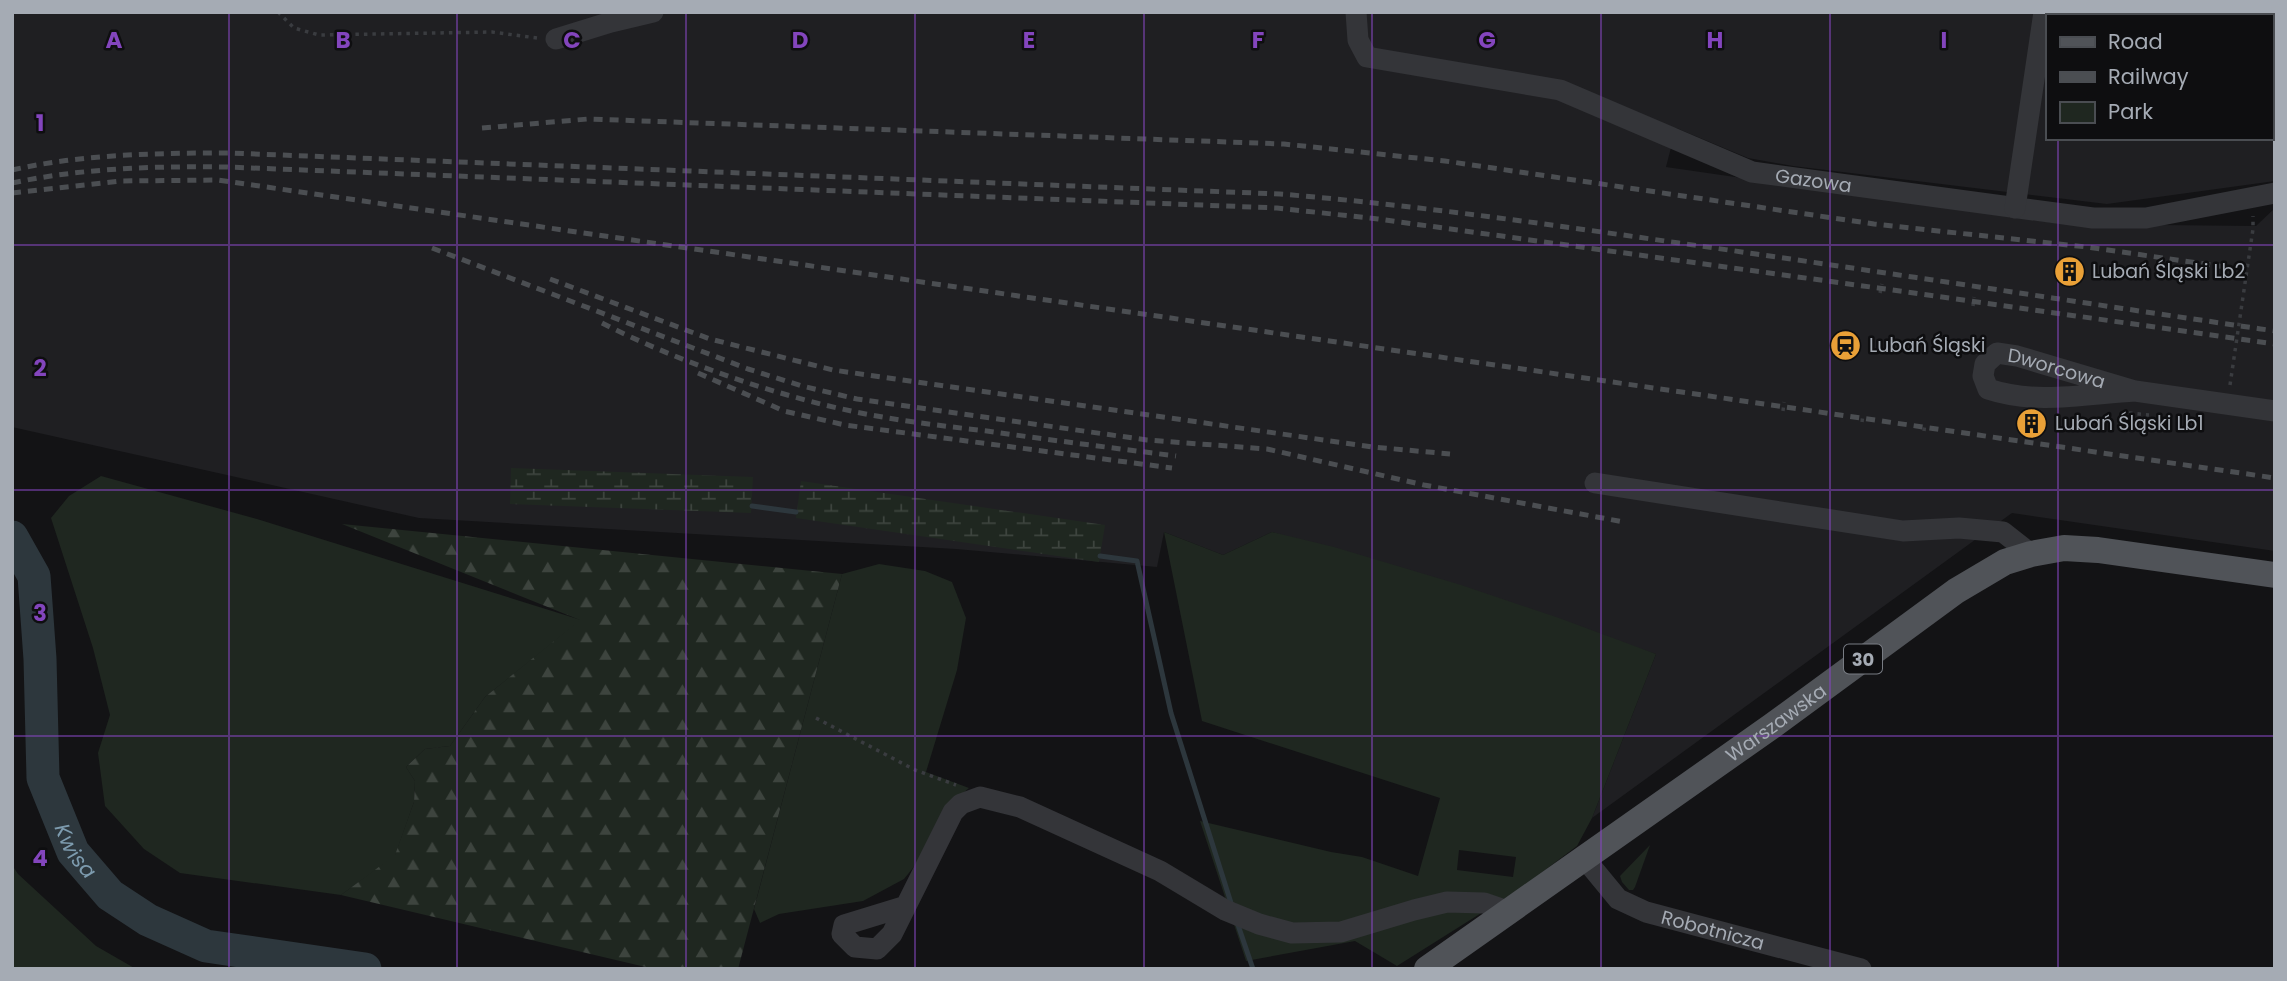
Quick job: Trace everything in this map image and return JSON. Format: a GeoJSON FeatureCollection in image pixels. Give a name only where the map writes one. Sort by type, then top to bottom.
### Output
{"type":"FeatureCollection","features":[{"type":"Feature","properties":{"kind":"main road","name":"Warszawska"},"geometry":{"type":"LineString","coordinates":[[1427,969],[1585,859],[1956,591],[2005,562],[2064,548],[2098,550],[2275,575]]}},
{"type":"Feature","properties":{"kind":"street"},"geometry":{"type":"LineString","coordinates":[[556,39],[653,12]]}},
{"type":"Feature","properties":{"kind":"street","name":"Gazowa"},"geometry":{"type":"LineString","coordinates":[[1356,12],[1358,40],[1367,57],[1560,90],[1752,172],[2093,218],[2146,218],[2275,193]]}},
{"type":"Feature","properties":{"kind":"street"},"geometry":{"type":"LineString","coordinates":[[2015,208],[2044,12]]}},
{"type":"Feature","properties":{"kind":"street","name":"Dworcowa"},"geometry":{"type":"LineString","coordinates":[[2135,391],[2046,398],[2008,395],[1989,389],[1983,376],[1985,364],[1997,354],[2017,356],[2135,391],[2275,411]]}},
{"type":"Feature","properties":{"kind":"street"},"geometry":{"type":"LineString","coordinates":[[1595,483],[1903,531],[1959,528],[2003,532],[2031,554]]}},
{"type":"Feature","properties":{"kind":"street"},"geometry":{"type":"LineString","coordinates":[[906,906],[954,812],[970,799],[991,798],[1039,814],[1160,872],[1225,910],[1282,931],[1305,934],[1341,932],[1447,902],[1484,903],[1505,915]]}},
{"type":"Feature","properties":{"kind":"street","name":"Robotnicza"},"geometry":{"type":"LineString","coordinates":[[1585,859],[1618,899],[1646,912],[1735,933],[1861,969]]}},
{"type":"Feature","properties":{"kind":"path"},"geometry":{"type":"LineString","coordinates":[[278,12],[295,28],[319,35],[492,32],[517,37],[556,39]]}},
{"type":"Feature","properties":{"kind":"path"},"geometry":{"type":"LineString","coordinates":[[2230,387],[2253,229],[2253,197]]}},
{"type":"Feature","properties":{"kind":"path"},"geometry":{"type":"LineString","coordinates":[[1880,293],[1882,284]]}},
{"type":"Feature","properties":{"kind":"path"},"geometry":{"type":"LineString","coordinates":[[1973,306],[1974,297]]}},
{"type":"Feature","properties":{"kind":"path"},"geometry":{"type":"LineString","coordinates":[[1783,411],[1784,402]]}},
{"type":"Feature","properties":{"kind":"path"},"geometry":{"type":"LineString","coordinates":[[1862,422],[1863,414]]}},
{"type":"Feature","properties":{"kind":"path"},"geometry":{"type":"LineString","coordinates":[[1923,431],[1924,423]]}},
{"type":"Feature","properties":{"kind":"path"},"geometry":{"type":"LineString","coordinates":[[816,718],[915,770],[991,798]]}},
{"type":"Feature","properties":{"kind":"shaded area"},"geometry":{"type":"Polygon","coordinates":[[[12,12],[2275,12],[2275,181],[2107,204],[1793,166],[1748,158],[1676,128],[1666,167],[2062,224],[2256,226],[2275,208],[2275,551],[2012,513],[1592,818],[1656,654],[1272,532],[1223,555],[1164,532],[1157,567],[956,549],[419,518],[12,427],[12,12]]]}},
{"type":"Feature","properties":{"kind":"green space"},"geometry":{"type":"Polygon","coordinates":[[[511,468],[753,477],[751,513],[510,504],[511,468]]]}},
{"type":"Feature","properties":{"kind":"green space"},"geometry":{"type":"Polygon","coordinates":[[[101,476],[257,519],[581,620],[485,697],[450,746],[425,749],[406,767],[415,781],[414,802],[395,856],[341,895],[180,873],[144,849],[105,806],[98,753],[110,715],[93,648],[51,518],[69,496],[101,476]]]}},
{"type":"Feature","properties":{"kind":"green space"},"geometry":{"type":"Polygon","coordinates":[[[801,481],[1105,525],[1099,562],[796,518],[801,481]]]}},
{"type":"Feature","properties":{"kind":"green space"},"geometry":{"type":"Polygon","coordinates":[[[342,524],[842,574],[738,969],[654,969],[341,895],[395,855],[414,802],[415,781],[406,767],[425,749],[450,746],[485,697],[580,620],[342,524]]]}},
{"type":"Feature","properties":{"kind":"green space"},"geometry":{"type":"Polygon","coordinates":[[[1164,532],[1223,555],[1272,532],[1334,547],[1461,585],[1656,654],[1592,818],[1577,846],[1521,888],[1397,966],[1355,941],[1246,961],[1200,821],[1362,857],[1418,876],[1440,798],[1202,721],[1164,532]],[[1459,850],[1457,870],[1513,877],[1516,857],[1459,850]]]}},
{"type":"Feature","properties":{"kind":"green space"},"geometry":{"type":"Polygon","coordinates":[[[879,564],[925,571],[952,582],[966,618],[957,670],[926,772],[969,788],[948,806],[929,848],[904,879],[863,901],[779,914],[760,923],[754,909],[842,574],[879,564]]]}},
{"type":"Feature","properties":{"kind":"green space"},"geometry":{"type":"Polygon","coordinates":[[[1650,845],[1635,887],[1629,890],[1620,876],[1650,845]]]}},
{"type":"Feature","properties":{"kind":"green space"},"geometry":{"type":"Polygon","coordinates":[[[12,865],[18,874],[96,946],[136,969],[12,969],[12,865]]]}},
{"type":"Feature","properties":{"kind":"waterway"},"geometry":{"type":"LineString","coordinates":[[752,506],[796,512]]}},
{"type":"Feature","properties":{"kind":"waterway","name":"Kwisa"},"geometry":{"type":"LineString","coordinates":[[12,537],[34,576],[40,659],[43,778],[73,852],[110,895],[148,920],[206,946],[365,969]]}},
{"type":"Feature","properties":{"kind":"waterway"},"geometry":{"type":"LineString","coordinates":[[1100,556],[1137,561],[1171,713],[1232,906]]}},
{"type":"Feature","properties":{"kind":"waterway"},"geometry":{"type":"LineString","coordinates":[[1237,922],[1253,969]]}},
{"type":"Feature","properties":{"kind":"railway"},"geometry":{"type":"LineString","coordinates":[[482,128],[588,119],[1284,144],[1445,161],[1874,224],[2087,247],[2226,267]]}},
{"type":"Feature","properties":{"kind":"railway"},"geometry":{"type":"LineString","coordinates":[[12,170],[93,158],[229,153],[1280,194],[1430,209],[1579,229],[2275,331]]}},
{"type":"Feature","properties":{"kind":"railway"},"geometry":{"type":"LineString","coordinates":[[12,183],[119,169],[227,167],[1277,208],[1378,219],[2275,344]]}},
{"type":"Feature","properties":{"kind":"railway"},"geometry":{"type":"LineString","coordinates":[[12,193],[120,181],[218,180],[2275,478]]}},
{"type":"Feature","properties":{"kind":"railway"},"geometry":{"type":"LineString","coordinates":[[432,248],[748,369],[857,399],[1147,440],[1267,449],[1424,485],[1624,522]]}},
{"type":"Feature","properties":{"kind":"railway"},"geometry":{"type":"LineString","coordinates":[[550,279],[710,339],[833,370],[1373,447],[1450,454]]}},
{"type":"Feature","properties":{"kind":"railway"},"geometry":{"type":"LineString","coordinates":[[602,323],[693,363],[824,405],[905,421],[1176,456]]}},
{"type":"Feature","properties":{"kind":"railway"},"geometry":{"type":"LineString","coordinates":[[698,373],[784,411],[845,425],[1172,468]]}},
{"type":"Feature","properties":{"kind":"place","name":"Lubań Śląski Lb2"},"geometry":{"type":"Point","coordinates":[2069,271]}},
{"type":"Feature","properties":{"kind":"place","name":"Lubań Śląski"},"geometry":{"type":"Point","coordinates":[1846,345]}},
{"type":"Feature","properties":{"kind":"place","name":"Lubań Śląski Lb1"},"geometry":{"type":"Point","coordinates":[2032,423]}}]}
